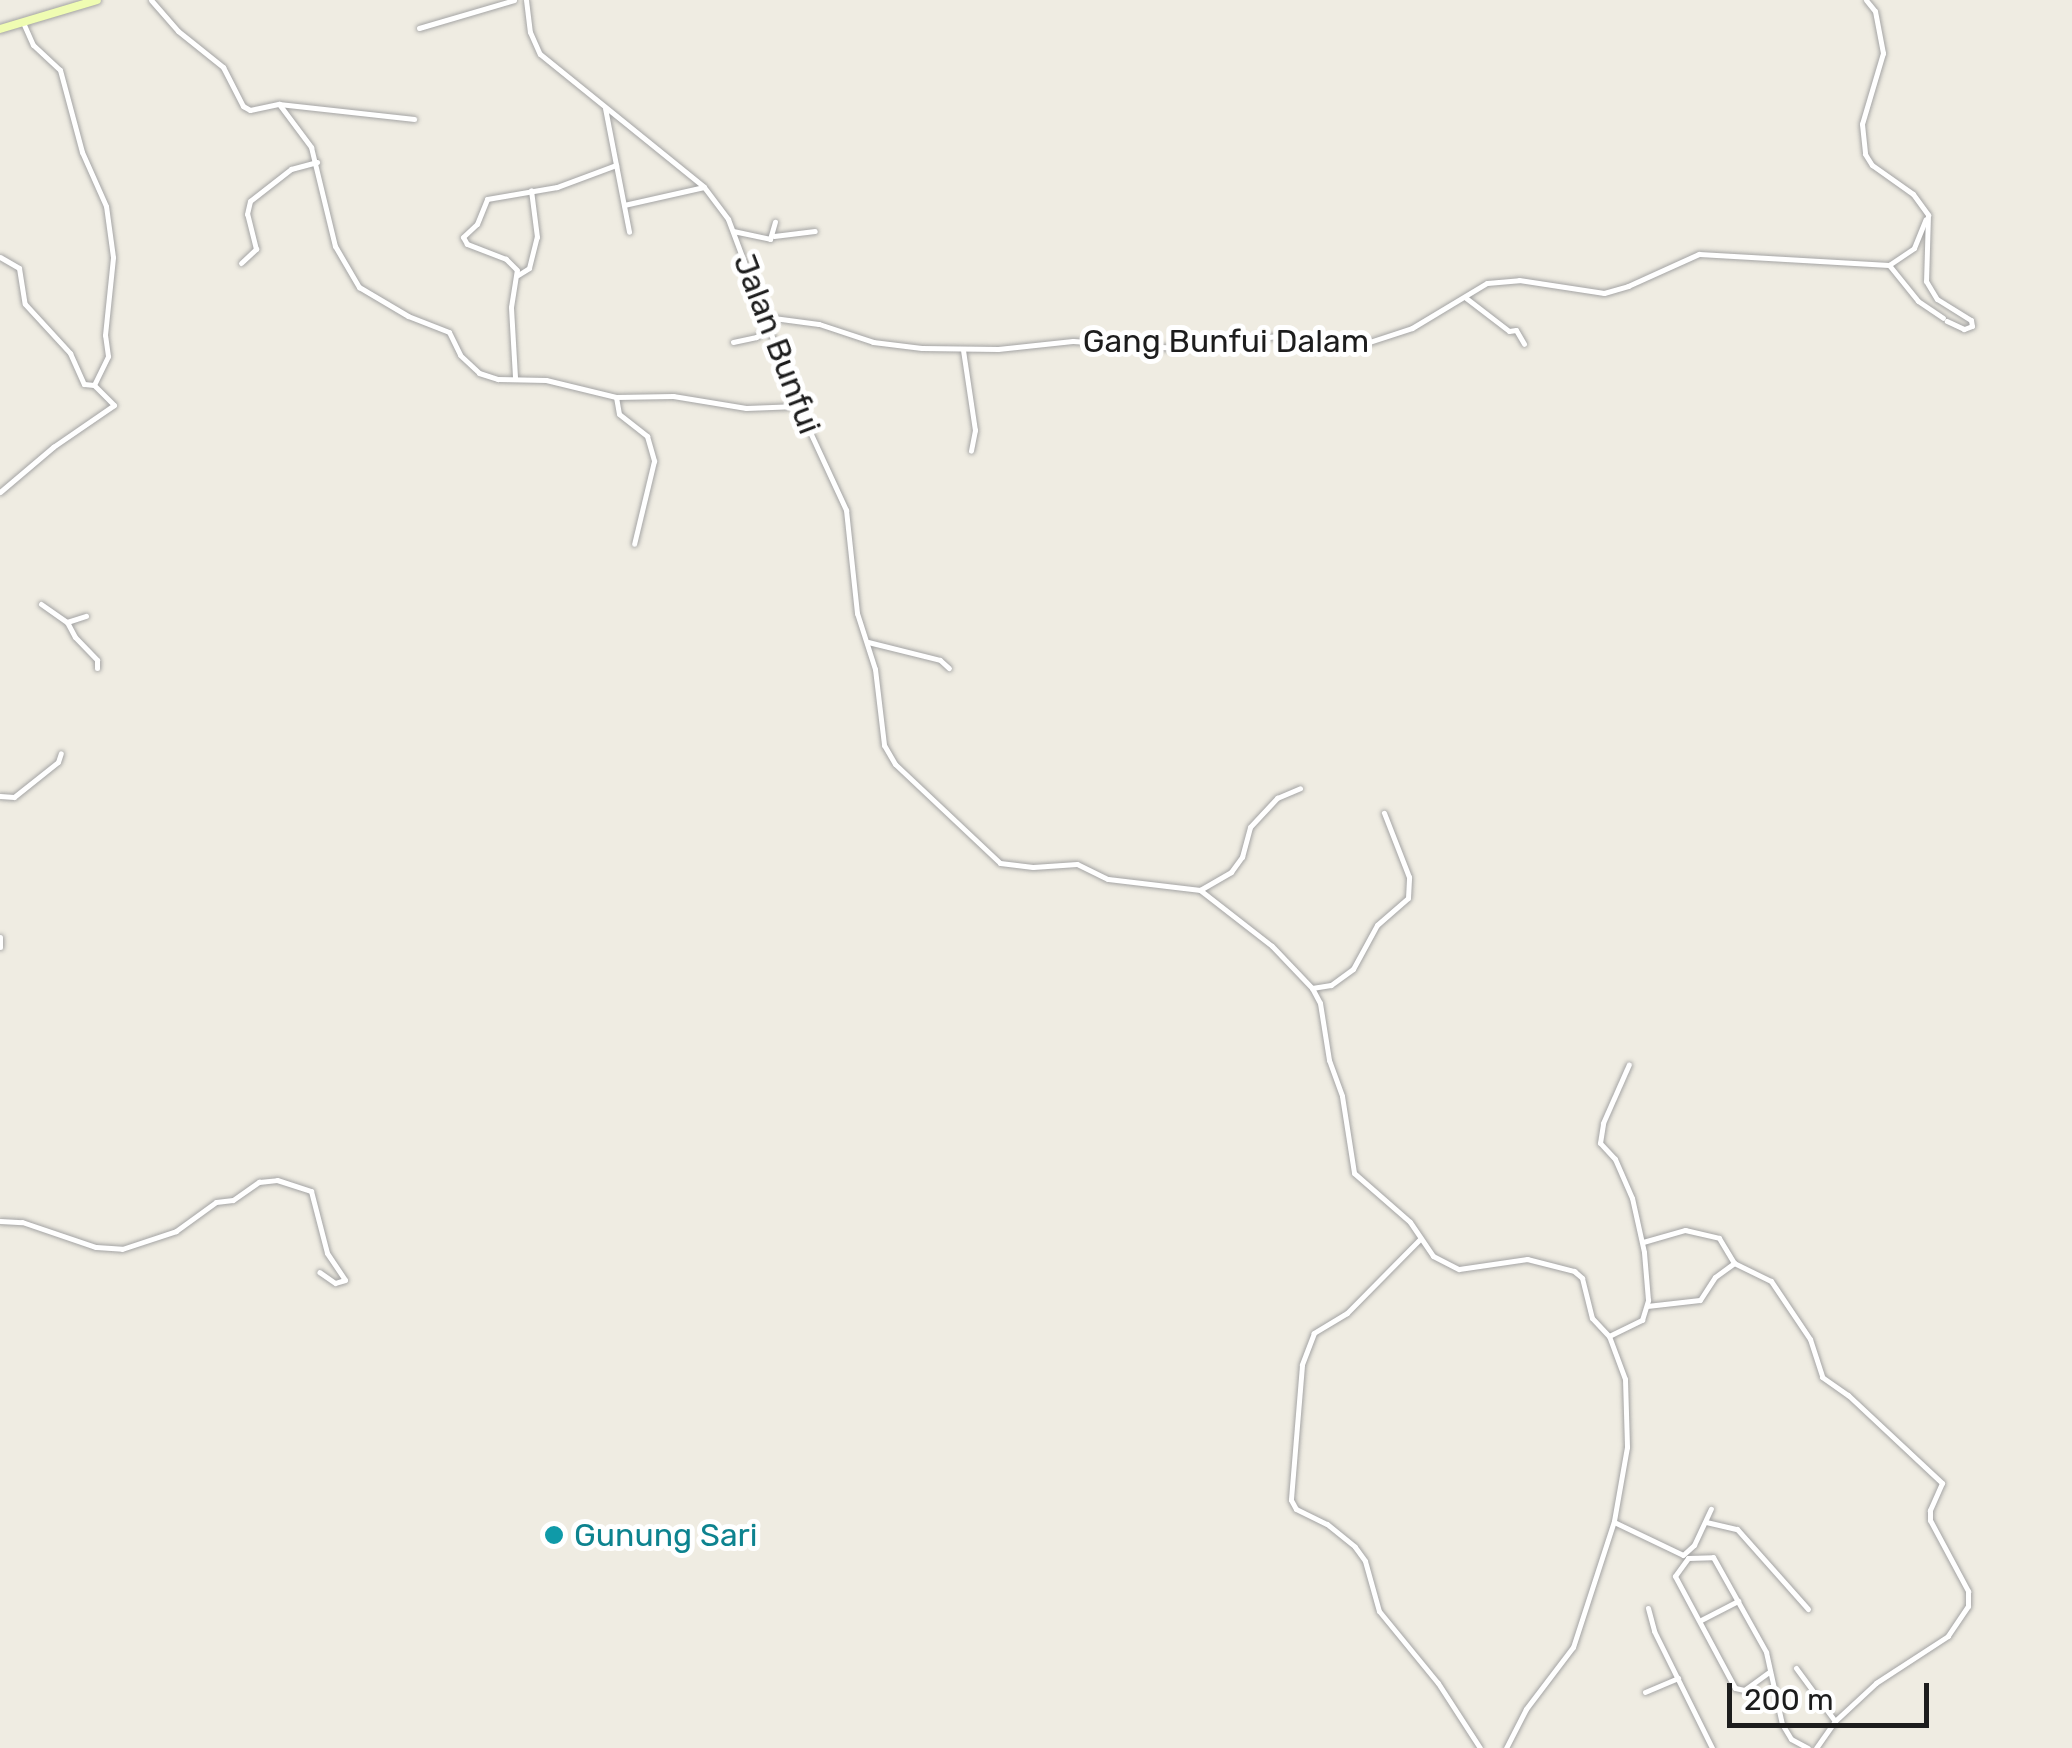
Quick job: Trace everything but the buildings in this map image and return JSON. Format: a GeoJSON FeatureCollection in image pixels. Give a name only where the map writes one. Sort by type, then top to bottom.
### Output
{"type":"FeatureCollection","features":[{"type":"Feature","properties":{"kind":"street"},"geometry":{"type":"LineString","coordinates":[[0,29],[97,0]]}},
{"type":"Feature","properties":{"kind":"street"},"geometry":{"type":"LineString","coordinates":[[151,0],[170,24],[222,67],[246,108],[279,104],[414,119]]}},
{"type":"Feature","properties":{"kind":"street"},"geometry":{"type":"LineString","coordinates":[[418,28],[514,0]]}},
{"type":"Feature","properties":{"kind":"street","name":"Jalan Bunfui"},"geometry":{"type":"LineString","coordinates":[[526,0],[530,32],[540,54],[704,187],[732,230],[798,406],[846,510],[853,590],[880,693],[884,745],[895,764],[1000,863],[1034,867],[1077,864],[1108,879],[1200,890]]}},
{"type":"Feature","properties":{"kind":"street"},"geometry":{"type":"LineString","coordinates":[[1866,0],[1875,10],[1884,53],[1862,124],[1865,154],[1872,165],[1914,194],[1928,215],[1926,282],[1937,299],[1971,320],[1972,326],[1964,329],[1918,300],[1889,266],[1914,248],[1928,215]]}},
{"type":"Feature","properties":{"kind":"street"},"geometry":{"type":"LineString","coordinates":[[24,23],[33,45],[62,74],[82,152],[110,220],[113,257],[105,335],[108,356],[94,385]]}},
{"type":"Feature","properties":{"kind":"street"},"geometry":{"type":"LineString","coordinates":[[279,104],[318,162],[335,246],[359,287],[408,316],[449,332],[460,355],[479,373],[616,397],[673,396],[746,408],[798,406]]}},
{"type":"Feature","properties":{"kind":"street"},"geometry":{"type":"LineString","coordinates":[[604,105],[629,232]]}},
{"type":"Feature","properties":{"kind":"street"},"geometry":{"type":"LineString","coordinates":[[241,263],[256,250],[247,214],[250,201],[291,169],[318,162]]}},
{"type":"Feature","properties":{"kind":"street"},"geometry":{"type":"LineString","coordinates":[[518,275],[506,259],[467,244],[463,238],[477,224],[487,199],[510,198],[564,185],[616,165]]}},
{"type":"Feature","properties":{"kind":"street"},"geometry":{"type":"LineString","coordinates":[[624,205],[704,187]]}},
{"type":"Feature","properties":{"kind":"street"},"geometry":{"type":"LineString","coordinates":[[515,377],[511,307],[518,275],[528,268],[538,237],[531,190]]}},
{"type":"Feature","properties":{"kind":"street"},"geometry":{"type":"LineString","coordinates":[[774,236],[775,222]]}},
{"type":"Feature","properties":{"kind":"street"},"geometry":{"type":"LineString","coordinates":[[732,230],[764,239],[816,231]]}},
{"type":"Feature","properties":{"kind":"street","name":"Gang Bunfui Dalam"},"geometry":{"type":"LineString","coordinates":[[766,318],[841,328],[881,344],[962,348],[1074,340],[1177,348],[1277,336],[1351,348],[1412,328],[1499,280],[1604,292],[1628,286],[1698,254],[1889,266]]}},
{"type":"Feature","properties":{"kind":"street"},"geometry":{"type":"LineString","coordinates":[[0,257],[19,268],[25,304],[70,353],[81,380],[94,385],[112,407],[53,447],[0,492]]}},
{"type":"Feature","properties":{"kind":"street"},"geometry":{"type":"LineString","coordinates":[[1464,297],[1509,330],[1516,330],[1524,344]]}},
{"type":"Feature","properties":{"kind":"street"},"geometry":{"type":"LineString","coordinates":[[732,342],[756,338],[770,328]]}},
{"type":"Feature","properties":{"kind":"street"},"geometry":{"type":"LineString","coordinates":[[962,348],[976,430],[970,450]]}},
{"type":"Feature","properties":{"kind":"street"},"geometry":{"type":"LineString","coordinates":[[616,397],[619,414],[647,436],[654,461],[634,544]]}},
{"type":"Feature","properties":{"kind":"street"},"geometry":{"type":"LineString","coordinates":[[40,604],[68,622],[74,637],[97,660],[97,668]]}},
{"type":"Feature","properties":{"kind":"street"},"geometry":{"type":"LineString","coordinates":[[68,622],[86,616]]}},
{"type":"Feature","properties":{"kind":"street"},"geometry":{"type":"LineString","coordinates":[[865,640],[892,652],[940,660],[948,668]]}},
{"type":"Feature","properties":{"kind":"street"},"geometry":{"type":"LineString","coordinates":[[0,796],[14,797],[58,762],[62,753]]}},
{"type":"Feature","properties":{"kind":"street"},"geometry":{"type":"LineString","coordinates":[[1300,788],[1277,798],[1250,827],[1242,857],[1230,872],[1200,890],[1272,946],[1312,988],[1320,1003],[1329,1060],[1342,1096],[1354,1174],[1410,1222],[1433,1256],[1459,1269],[1516,1258],[1574,1271],[1582,1278],[1592,1318],[1609,1336],[1626,1379],[1627,1421],[1614,1522],[1573,1647],[1526,1709],[1506,1748]]}},
{"type":"Feature","properties":{"kind":"street"},"geometry":{"type":"LineString","coordinates":[[1312,988],[1331,985],[1353,969],[1377,925],[1408,898],[1409,877],[1384,812]]}},
{"type":"Feature","properties":{"kind":"street"},"geometry":{"type":"LineString","coordinates":[[0,937],[0,947]]}},
{"type":"Feature","properties":{"kind":"street"},"geometry":{"type":"LineString","coordinates":[[1609,1336],[1642,1320],[1647,1306],[1642,1242],[1628,1185],[1600,1143],[1603,1123],[1629,1064]]}},
{"type":"Feature","properties":{"kind":"street"},"geometry":{"type":"LineString","coordinates":[[0,1220],[22,1222],[96,1247],[122,1249],[176,1231],[216,1202],[233,1200],[258,1182],[277,1180],[310,1191],[327,1253],[345,1280],[335,1283],[319,1272]]}},
{"type":"Feature","properties":{"kind":"street"},"geometry":{"type":"LineString","coordinates":[[1642,1242],[1672,1232],[1701,1232],[1719,1238],[1734,1263],[1771,1282],[1810,1338],[1822,1377],[1914,1454],[1930,1476],[1942,1482],[1930,1510],[1930,1520],[1968,1591],[1968,1606],[1948,1636],[1876,1683],[1835,1721],[1816,1748]]}},
{"type":"Feature","properties":{"kind":"street"},"geometry":{"type":"LineString","coordinates":[[1420,1240],[1347,1313],[1314,1333],[1302,1364],[1291,1500],[1296,1508],[1327,1524],[1365,1561],[1379,1611],[1438,1683],[1480,1748]]}},
{"type":"Feature","properties":{"kind":"street"},"geometry":{"type":"LineString","coordinates":[[1647,1306],[1700,1300],[1706,1287],[1734,1263]]}},
{"type":"Feature","properties":{"kind":"street"},"geometry":{"type":"LineString","coordinates":[[1711,1509],[1675,1576],[1735,1688],[1744,1690],[1769,1672]]}},
{"type":"Feature","properties":{"kind":"street"},"geometry":{"type":"LineString","coordinates":[[1614,1522],[1685,1557],[1712,1557],[1766,1652],[1782,1724],[1791,1739],[1808,1748]]}},
{"type":"Feature","properties":{"kind":"street"},"geometry":{"type":"LineString","coordinates":[[1706,1522],[1737,1529],[1808,1608]]}},
{"type":"Feature","properties":{"kind":"street"},"geometry":{"type":"LineString","coordinates":[[1701,1620],[1739,1601]]}},
{"type":"Feature","properties":{"kind":"street"},"geometry":{"type":"LineString","coordinates":[[1648,1608],[1712,1748]]}},
{"type":"Feature","properties":{"kind":"street"},"geometry":{"type":"LineString","coordinates":[[1796,1668],[1835,1721]]}},
{"type":"Feature","properties":{"kind":"street"},"geometry":{"type":"LineString","coordinates":[[1645,1692],[1678,1678]]}},
{"type":"Feature","properties":{"kind":"place","name":"Gunung Sari"},"geometry":{"type":"Point","coordinates":[554,1535]}}]}
